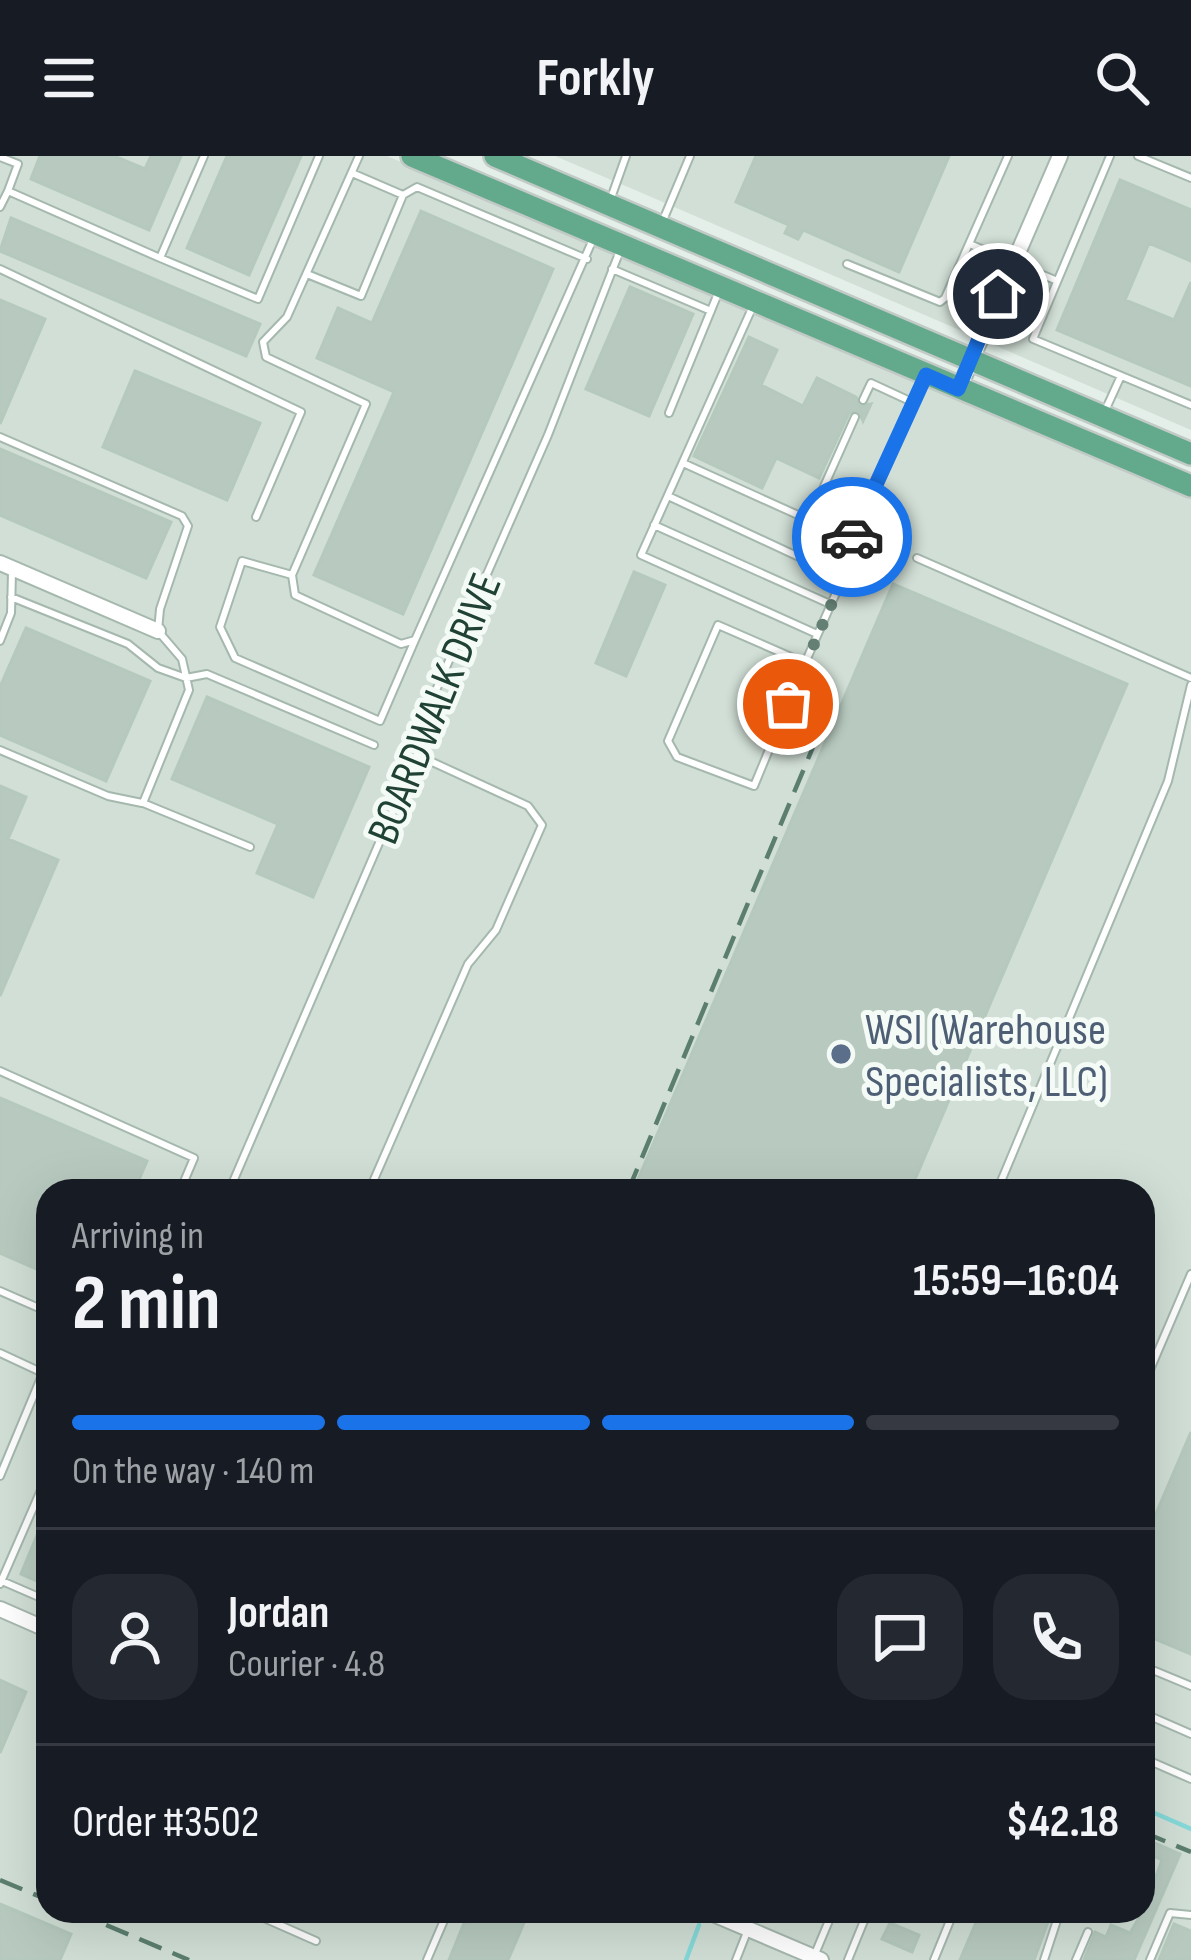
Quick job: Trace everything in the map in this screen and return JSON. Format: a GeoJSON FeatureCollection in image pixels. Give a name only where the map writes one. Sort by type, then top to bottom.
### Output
{"type":"FeatureCollection","features":[{"type":"Feature","properties":{"kind":"main road"},"geometry":{"type":"LineString","coordinates":[[412,156],[1191,486]]}},
{"type":"Feature","properties":{"kind":"main road"},"geometry":{"type":"LineString","coordinates":[[495,156],[1191,454]]}},
{"type":"Feature","properties":{"kind":"main road"},"geometry":{"type":"LineString","coordinates":[[595,233],[608,204]]}},
{"type":"Feature","properties":{"kind":"main road"},"geometry":{"type":"LineString","coordinates":[[754,302],[766,270]]}},
{"type":"Feature","properties":{"kind":"street"},"geometry":{"type":"LineString","coordinates":[[958,389],[1060,156]]}},
{"type":"Feature","properties":{"kind":"street"},"geometry":{"type":"LineString","coordinates":[[6,566],[158,631]]}},
{"type":"Feature","properties":{"kind":"street"},"geometry":{"type":"LineString","coordinates":[[0,1609],[36,1625]]}},
{"type":"Feature","properties":{"kind":"street"},"geometry":{"type":"LineString","coordinates":[[739,1923],[817,1958]]}},
{"type":"Feature","properties":{"kind":"lane"},"geometry":{"type":"LineString","coordinates":[[160,258],[204,156]]}},
{"type":"Feature","properties":{"kind":"lane"},"geometry":{"type":"LineString","coordinates":[[8,190],[258,299],[320,156]]}},
{"type":"Feature","properties":{"kind":"lane"},"geometry":{"type":"LineString","coordinates":[[359,156],[287,317],[263,342],[266,357],[366,404],[292,575],[295,595],[401,644],[415,640]]}},
{"type":"Feature","properties":{"kind":"lane"},"geometry":{"type":"LineString","coordinates":[[608,204],[626,156]]}},
{"type":"Feature","properties":{"kind":"lane"},"geometry":{"type":"LineString","coordinates":[[660,226],[690,156]]}},
{"type":"Feature","properties":{"kind":"lane"},"geometry":{"type":"LineString","coordinates":[[847,264],[940,302],[972,245],[1008,156]]}},
{"type":"Feature","properties":{"kind":"lane"},"geometry":{"type":"LineString","coordinates":[[1110,156],[1033,339],[1191,405]]}},
{"type":"Feature","properties":{"kind":"lane"},"geometry":{"type":"LineString","coordinates":[[1138,156],[1191,178]]}},
{"type":"Feature","properties":{"kind":"lane"},"geometry":{"type":"LineString","coordinates":[[0,157],[19,160],[0,207]]}},
{"type":"Feature","properties":{"kind":"lane"},"geometry":{"type":"LineString","coordinates":[[352,172],[404,195]]}},
{"type":"Feature","properties":{"kind":"lane"},"geometry":{"type":"LineString","coordinates":[[307,274],[361,296],[404,195],[417,187],[587,260]]}},
{"type":"Feature","properties":{"kind":"lane"},"geometry":{"type":"LineString","coordinates":[[292,575],[242,561],[220,627],[235,658],[380,721],[595,233]]}},
{"type":"Feature","properties":{"kind":"lane","name":"BOARDWALK DRIVE"},"geometry":{"type":"LineString","coordinates":[[234,1179],[417,755],[426,713],[548,435],[622,244]]}},
{"type":"Feature","properties":{"kind":"lane"},"geometry":{"type":"LineString","coordinates":[[972,245],[1055,280]]}},
{"type":"Feature","properties":{"kind":"lane"},"geometry":{"type":"LineString","coordinates":[[0,269],[301,412],[256,517]]}},
{"type":"Feature","properties":{"kind":"lane"},"geometry":{"type":"LineString","coordinates":[[613,269],[711,311]]}},
{"type":"Feature","properties":{"kind":"lane"},"geometry":{"type":"LineString","coordinates":[[669,413],[721,287]]}},
{"type":"Feature","properties":{"kind":"lane"},"geometry":{"type":"LineString","coordinates":[[754,302],[641,555],[817,634]]}},
{"type":"Feature","properties":{"kind":"lane"},"geometry":{"type":"LineString","coordinates":[[852,538],[926,375]]}},
{"type":"Feature","properties":{"kind":"lane"},"geometry":{"type":"LineString","coordinates":[[1103,415],[1120,378]]}},
{"type":"Feature","properties":{"kind":"lane"},"geometry":{"type":"LineString","coordinates":[[863,400],[871,383],[912,402]]}},
{"type":"Feature","properties":{"kind":"lane"},"geometry":{"type":"LineString","coordinates":[[809,520],[855,417]]}},
{"type":"Feature","properties":{"kind":"lane"},"geometry":{"type":"LineString","coordinates":[[0,437],[182,516],[189,535],[160,609],[158,631],[182,658],[189,690],[143,803]]}},
{"type":"Feature","properties":{"kind":"lane"},"geometry":{"type":"LineString","coordinates":[[683,463],[859,541],[754,786],[677,758],[668,741],[718,625],[805,664]]}},
{"type":"Feature","properties":{"kind":"lane"},"geometry":{"type":"LineString","coordinates":[[668,496],[842,577]]}},
{"type":"Feature","properties":{"kind":"lane"},"geometry":{"type":"LineString","coordinates":[[654,525],[830,604]]}},
{"type":"Feature","properties":{"kind":"lane"},"geometry":{"type":"LineString","coordinates":[[917,559],[1191,682],[1168,781],[1002,1179]]}},
{"type":"Feature","properties":{"kind":"lane"},"geometry":{"type":"LineString","coordinates":[[0,641],[11,597],[6,566]]}},
{"type":"Feature","properties":{"kind":"lane"},"geometry":{"type":"LineString","coordinates":[[11,597],[128,644],[158,668],[186,678],[207,674],[374,745]]}},
{"type":"Feature","properties":{"kind":"lane"},"geometry":{"type":"LineString","coordinates":[[0,750],[250,848]]}},
{"type":"Feature","properties":{"kind":"lane"},"geometry":{"type":"LineString","coordinates":[[374,1179],[468,964],[496,931],[542,825],[528,806],[417,755]]}},
{"type":"Feature","properties":{"kind":"lane"},"geometry":{"type":"LineString","coordinates":[[0,1071],[194,1158],[185,1179]]}},
{"type":"Feature","properties":{"kind":"lane"},"geometry":{"type":"LineString","coordinates":[[1155,1358],[1191,1274]]}},
{"type":"Feature","properties":{"kind":"lane"},"geometry":{"type":"LineString","coordinates":[[0,1291],[36,1307]]}},
{"type":"Feature","properties":{"kind":"lane"},"geometry":{"type":"LineString","coordinates":[[0,1353],[36,1370]]}},
{"type":"Feature","properties":{"kind":"lane"},"geometry":{"type":"LineString","coordinates":[[0,1476],[36,1390]]}},
{"type":"Feature","properties":{"kind":"lane"},"geometry":{"type":"LineString","coordinates":[[36,1502],[1,1582],[36,1596]]}},
{"type":"Feature","properties":{"kind":"lane"},"geometry":{"type":"LineString","coordinates":[[1155,1671],[1191,1686]]}},
{"type":"Feature","properties":{"kind":"lane"},"geometry":{"type":"LineString","coordinates":[[1155,1718],[1191,1734]]}},
{"type":"Feature","properties":{"kind":"lane"},"geometry":{"type":"LineString","coordinates":[[1155,1763],[1191,1779]]}},
{"type":"Feature","properties":{"kind":"lane"},"geometry":{"type":"LineString","coordinates":[[1150,1960],[1171,1913],[1191,1915]]}},
{"type":"Feature","properties":{"kind":"lane"},"geometry":{"type":"LineString","coordinates":[[274,1923],[316,1942]]}},
{"type":"Feature","properties":{"kind":"lane"},"geometry":{"type":"LineString","coordinates":[[428,1960],[443,1923]]}},
{"type":"Feature","properties":{"kind":"lane"},"geometry":{"type":"LineString","coordinates":[[817,1958],[829,1923]]}},
{"type":"Feature","properties":{"kind":"lane"},"geometry":{"type":"LineString","coordinates":[[848,1960],[863,1923]]}},
{"type":"Feature","properties":{"kind":"lane"},"geometry":{"type":"LineString","coordinates":[[934,1960],[949,1923]]}},
{"type":"Feature","properties":{"kind":"lane"},"geometry":{"type":"LineString","coordinates":[[1044,1960],[1056,1923]]}},
{"type":"Feature","properties":{"kind":"lane"},"geometry":{"type":"LineString","coordinates":[[736,1960],[748,1929]]}},
{"type":"Feature","properties":{"kind":"lane"},"geometry":{"type":"LineString","coordinates":[[1076,1960],[1088,1932]]}},
{"type":"Feature","properties":{"kind":"shaded area"},"geometry":{"type":"Polygon","coordinates":[[[0,156],[387,156],[1191,499],[1191,1960],[0,1960],[0,156]]]}},
{"type":"Feature","properties":{"kind":"shaded area"},"geometry":{"type":"Polygon","coordinates":[[[555,156],[1191,156],[1191,430],[635,190],[555,156]]]}},
{"type":"Feature","properties":{"kind":"building"},"geometry":{"type":"Polygon","coordinates":[[[40,156],[114,156],[145,169],[151,156],[181,156],[149,230],[31,179],[40,156]]]}},
{"type":"Feature","properties":{"kind":"building"},"geometry":{"type":"Polygon","coordinates":[[[227,156],[301,156],[249,275],[187,248],[227,156]]]}},
{"type":"Feature","properties":{"kind":"building"},"geometry":{"type":"Polygon","coordinates":[[[756,156],[949,156],[899,272],[803,230],[798,239],[785,233],[789,225],[736,202],[756,156]]]}},
{"type":"Feature","properties":{"kind":"building"},"geometry":{"type":"Polygon","coordinates":[[[1120,180],[1191,210],[1191,261],[1149,243],[1125,300],[1174,320],[1191,282],[1191,386],[1057,330],[1120,180]]]}},
{"type":"Feature","properties":{"kind":"building"},"geometry":{"type":"Polygon","coordinates":[[[421,211],[553,269],[403,614],[314,575],[394,392],[317,358],[338,308],[372,323],[421,211]]]}},
{"type":"Feature","properties":{"kind":"building"},"geometry":{"type":"Polygon","coordinates":[[[11,218],[260,324],[246,356],[0,251],[11,218]]]}},
{"type":"Feature","properties":{"kind":"building"},"geometry":{"type":"Polygon","coordinates":[[[630,287],[693,314],[649,416],[586,389],[630,287]]]}},
{"type":"Feature","properties":{"kind":"building"},"geometry":{"type":"Polygon","coordinates":[[[0,300],[45,319],[0,424],[0,300]]]}},
{"type":"Feature","properties":{"kind":"building"},"geometry":{"type":"Polygon","coordinates":[[[749,337],[777,350],[761,385],[803,406],[817,378],[856,397],[859,406],[871,404],[863,421],[859,411],[849,413],[819,478],[776,458],[762,488],[694,456],[749,337]]]}},
{"type":"Feature","properties":{"kind":"building"},"geometry":{"type":"Polygon","coordinates":[[[135,371],[260,423],[227,500],[103,447],[135,371]]]}},
{"type":"Feature","properties":{"kind":"building"},"geometry":{"type":"Polygon","coordinates":[[[0,449],[171,522],[146,578],[0,515],[0,449]]]}},
{"type":"Feature","properties":{"kind":"building"},"geometry":{"type":"Polygon","coordinates":[[[634,572],[665,585],[626,676],[596,663],[634,572]]]}},
{"type":"Feature","properties":{"kind":"building"},"geometry":{"type":"Polygon","coordinates":[[[893,584],[1127,684],[915,1179],[638,1179],[893,584]]]}},
{"type":"Feature","properties":{"kind":"building"},"geometry":{"type":"Polygon","coordinates":[[[26,628],[150,681],[106,781],[0,735],[0,687],[26,628]]]}},
{"type":"Feature","properties":{"kind":"building"},"geometry":{"type":"Polygon","coordinates":[[[207,697],[369,767],[313,897],[257,873],[278,824],[172,779],[207,697]]]}},
{"type":"Feature","properties":{"kind":"building"},"geometry":{"type":"Polygon","coordinates":[[[0,786],[26,797],[8,839],[58,860],[0,996],[0,786]]]}},
{"type":"Feature","properties":{"kind":"building"},"geometry":{"type":"Polygon","coordinates":[[[0,1098],[147,1161],[139,1179],[36,1179],[36,1269],[0,1253],[0,1098]]]}},
{"type":"Feature","properties":{"kind":"building"},"geometry":{"type":"Polygon","coordinates":[[[1191,1432],[1191,1654],[1155,1639],[1155,1516],[1191,1432]]]}},
{"type":"Feature","properties":{"kind":"building"},"geometry":{"type":"Polygon","coordinates":[[[36,1538],[36,1581],[21,1574],[36,1538]]]}},
{"type":"Feature","properties":{"kind":"building"},"geometry":{"type":"Polygon","coordinates":[[[0,1680],[26,1692],[0,1753],[0,1680]]]}},
{"type":"Feature","properties":{"kind":"building"},"geometry":{"type":"Polygon","coordinates":[[[1155,1843],[1180,1854],[1155,1912],[1155,1879],[1162,1860],[1155,1857],[1155,1843]]]}},
{"type":"Feature","properties":{"kind":"building"},"geometry":{"type":"Polygon","coordinates":[[[0,1904],[71,1934],[60,1960],[0,1960],[0,1904]]]}},
{"type":"Feature","properties":{"kind":"building"},"geometry":{"type":"Polygon","coordinates":[[[464,1923],[524,1923],[508,1960],[449,1960],[464,1923]]]}},
{"type":"Feature","properties":{"kind":"building"},"geometry":{"type":"Polygon","coordinates":[[[890,1923],[919,1935],[912,1952],[882,1939],[890,1923]]]}},
{"type":"Feature","properties":{"kind":"building"},"geometry":{"type":"Polygon","coordinates":[[[976,1923],[1048,1923],[1034,1960],[960,1960],[976,1923]]]}},
{"type":"Feature","properties":{"kind":"building"},"geometry":{"type":"Polygon","coordinates":[[[1136,1923],[1150,1923],[1134,1960],[1084,1960],[1095,1932],[1106,1937],[1111,1925],[1130,1933],[1136,1923]]]}},
{"type":"Feature","properties":{"kind":"building"},"geometry":{"type":"Polygon","coordinates":[[[1174,1924],[1191,1931],[1191,1960],[1159,1960],[1174,1924]]]}},
{"type":"Feature","properties":{"kind":"waterway"},"geometry":{"type":"LineString","coordinates":[[1155,1813],[1191,1829]]}},
{"type":"Feature","properties":{"kind":"waterway"},"geometry":{"type":"LineString","coordinates":[[686,1960],[699,1925]]}},
{"type":"Feature","properties":{"kind":"railway"},"geometry":{"type":"LineString","coordinates":[[633,1179],[813,747]]}},
{"type":"Feature","properties":{"kind":"railway"},"geometry":{"type":"LineString","coordinates":[[1155,1837],[1191,1852]]}},
{"type":"Feature","properties":{"kind":"railway"},"geometry":{"type":"LineString","coordinates":[[0,1880],[36,1895]]}},
{"type":"Feature","properties":{"kind":"railway"},"geometry":{"type":"LineString","coordinates":[[101,1923],[189,1960]]}},
{"type":"Feature","properties":{"kind":"way so far"},"geometry":{"type":"LineString","coordinates":[[788,704],[859,541],[852,537]]}},
{"type":"Feature","properties":{"kind":"place","name":"WSI (Warehouse Specialists, LLC)"},"geometry":{"type":"Point","coordinates":[841,1054]}},
{"type":"Feature","properties":{"kind":"route"},"geometry":{"type":"LineString","coordinates":[[852,537],[926,375],[958,389],[998,294]]}}]}
